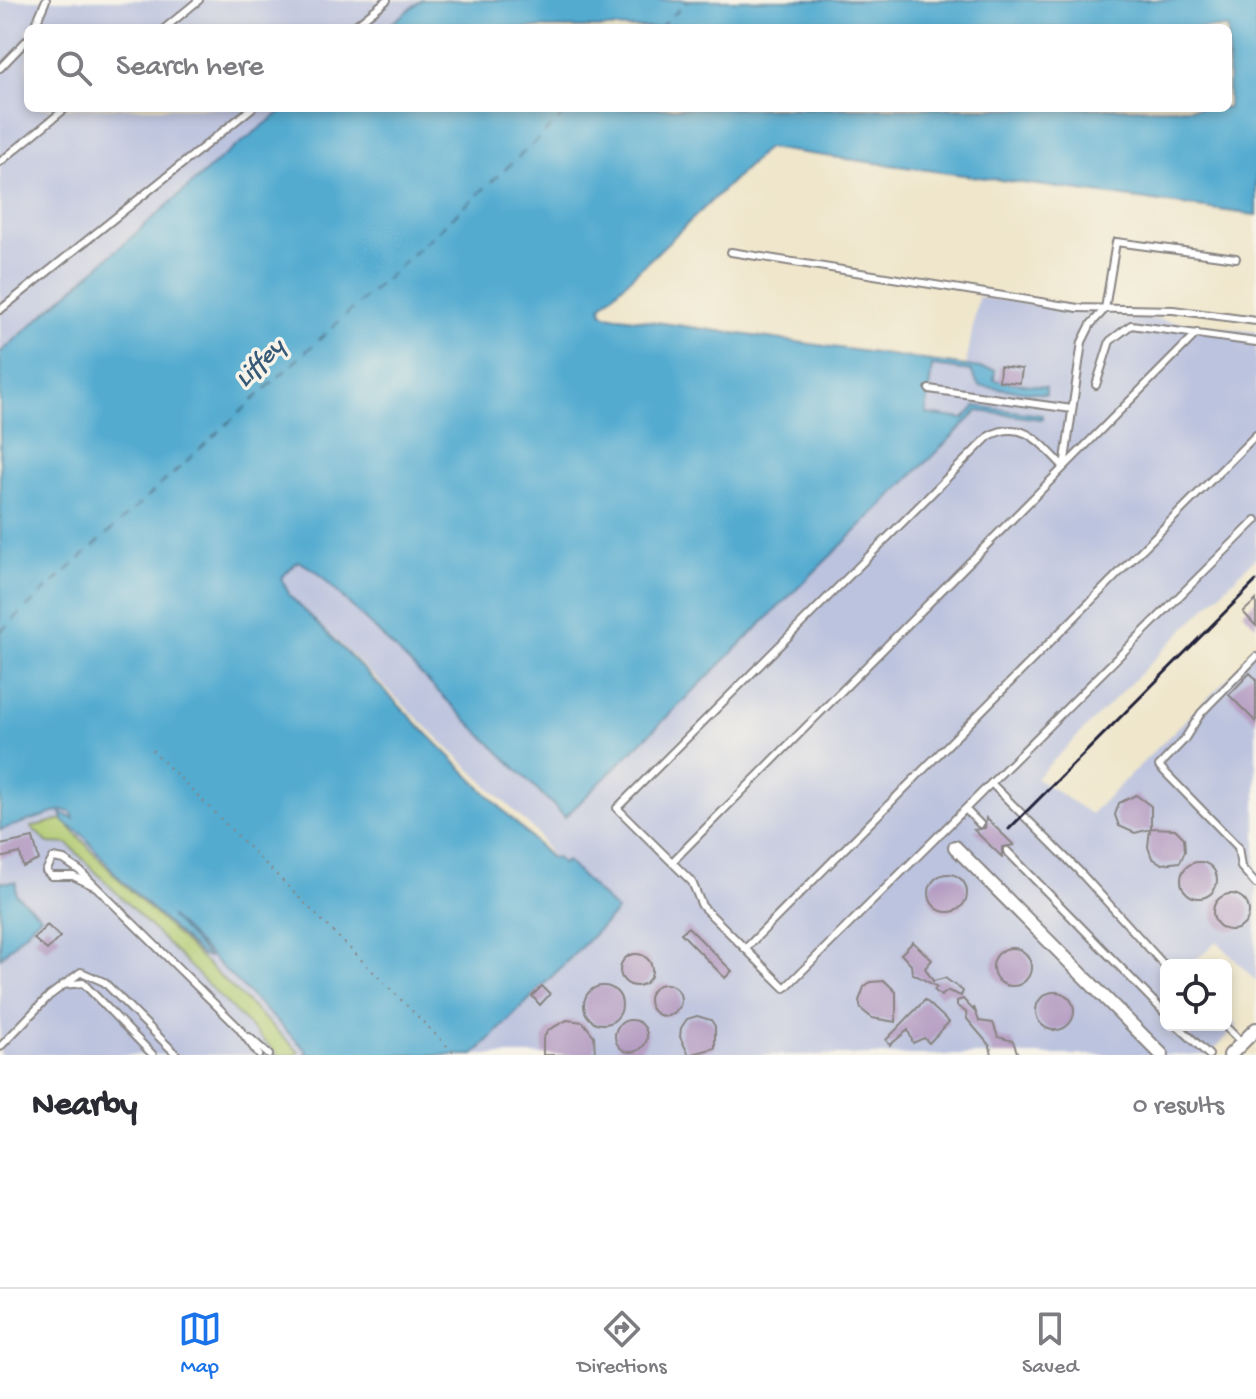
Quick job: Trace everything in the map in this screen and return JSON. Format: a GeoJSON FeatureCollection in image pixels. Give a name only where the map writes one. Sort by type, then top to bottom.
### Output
{"type":"FeatureCollection","features":[{"type":"Feature","properties":{"kind":"street"},"geometry":{"type":"LineString","coordinates":[[955,847],[1162,1055]]}},
{"type":"Feature","properties":{"kind":"street"},"geometry":{"type":"LineString","coordinates":[[1230,1055],[1256,1029]]}},
{"type":"Feature","properties":{"kind":"lane"},"geometry":{"type":"LineString","coordinates":[[36,24],[46,0]]}},
{"type":"Feature","properties":{"kind":"lane"},"geometry":{"type":"LineString","coordinates":[[170,24],[199,0]]}},
{"type":"Feature","properties":{"kind":"lane"},"geometry":{"type":"LineString","coordinates":[[357,24],[387,0]]}},
{"type":"Feature","properties":{"kind":"lane"},"geometry":{"type":"LineString","coordinates":[[0,68],[24,43]]}},
{"type":"Feature","properties":{"kind":"lane"},"geometry":{"type":"LineString","coordinates":[[0,162],[61,112]]}},
{"type":"Feature","properties":{"kind":"lane"},"geometry":{"type":"LineString","coordinates":[[0,310],[247,112]]}},
{"type":"Feature","properties":{"kind":"lane"},"geometry":{"type":"LineString","coordinates":[[1064,467],[1082,342],[1091,324],[1105,309],[1116,242],[1236,258]]}},
{"type":"Feature","properties":{"kind":"lane"},"geometry":{"type":"LineString","coordinates":[[731,252],[1062,306],[1173,310],[1256,321]]}},
{"type":"Feature","properties":{"kind":"lane"},"geometry":{"type":"LineString","coordinates":[[1096,385],[1106,351],[1124,327],[1140,324],[1256,342]]}},
{"type":"Feature","properties":{"kind":"lane"},"geometry":{"type":"LineString","coordinates":[[672,862],[1197,333]]}},
{"type":"Feature","properties":{"kind":"lane"},"geometry":{"type":"LineString","coordinates":[[929,389],[1072,409]]}},
{"type":"Feature","properties":{"kind":"lane"},"geometry":{"type":"LineString","coordinates":[[1064,467],[1029,433],[1016,428],[989,436],[617,808],[692,882],[702,906],[785,988],[1255,524]]}},
{"type":"Feature","properties":{"kind":"lane"},"geometry":{"type":"LineString","coordinates":[[745,949],[1256,435]]}},
{"type":"Feature","properties":{"kind":"lane"},"geometry":{"type":"LineString","coordinates":[[1256,657],[1201,713],[1184,740],[1159,766],[1238,847],[1241,867],[1256,884]]}},
{"type":"Feature","properties":{"kind":"lane"},"geometry":{"type":"LineString","coordinates":[[992,784],[1078,870],[1160,960]]}},
{"type":"Feature","properties":{"kind":"lane"},"geometry":{"type":"LineString","coordinates":[[966,810],[980,824]]}},
{"type":"Feature","properties":{"kind":"lane"},"geometry":{"type":"LineString","coordinates":[[1007,851],[1160,1008]]}},
{"type":"Feature","properties":{"kind":"lane"},"geometry":{"type":"LineString","coordinates":[[94,886],[73,876],[51,876],[46,871],[48,864],[53,858],[64,860],[94,886],[269,1055]]}},
{"type":"Feature","properties":{"kind":"lane"},"geometry":{"type":"LineString","coordinates":[[0,1047],[62,986],[81,972],[104,982],[177,1055]]}},
{"type":"Feature","properties":{"kind":"lane"},"geometry":{"type":"LineString","coordinates":[[62,986],[83,983],[153,1055]]}},
{"type":"Feature","properties":{"kind":"lane"},"geometry":{"type":"LineString","coordinates":[[1183,1031],[1209,1055]]}},
{"type":"Feature","properties":{"kind":"lane"},"geometry":{"type":"LineString","coordinates":[[1230,1031],[1242,1043]]}},
{"type":"Feature","properties":{"kind":"lane"},"geometry":{"type":"LineString","coordinates":[[243,1032],[259,1055]]}},
{"type":"Feature","properties":{"kind":"path"},"geometry":{"type":"LineString","coordinates":[[152,750],[456,1055]]}},
{"type":"Feature","properties":{"kind":"shaded area"},"geometry":{"type":"Polygon","coordinates":[[[0,0],[421,0],[391,24],[24,24],[24,112],[281,112],[220,159],[0,353],[0,0]]]}},
{"type":"Feature","properties":{"kind":"shaded area"},"geometry":{"type":"Polygon","coordinates":[[[978,297],[1256,332],[1256,557],[1036,778],[1091,814],[1256,650],[1256,981],[1217,941],[1197,959],[1160,959],[1160,1031],[1232,1031],[1232,1020],[1238,1026],[1208,1055],[474,1055],[617,911],[566,862],[563,864],[553,860],[537,833],[290,596],[281,578],[298,561],[316,571],[565,816],[978,411],[976,406],[964,419],[926,414],[932,365],[971,371],[979,386],[1046,387],[993,380],[994,369],[966,366],[978,297]]]}},
{"type":"Feature","properties":{"kind":"shaded area"},"geometry":{"type":"Polygon","coordinates":[[[65,810],[117,857],[313,1055],[0,1055],[0,958],[40,916],[0,882],[0,830],[65,810]]]}},
{"type":"Feature","properties":{"kind":"green space"},"geometry":{"type":"Polygon","coordinates":[[[62,819],[121,882],[299,1052],[296,1055],[278,1055],[68,844],[48,843],[31,827],[62,819]]]}},
{"type":"Feature","properties":{"kind":"water","name":"Liffey"},"geometry":{"type":"Polygon","coordinates":[[[421,0],[1256,0],[1256,215],[767,148],[601,306],[602,312],[995,370],[994,380],[1046,387],[1046,394],[979,386],[971,371],[932,366],[926,414],[964,419],[976,406],[1042,415],[1042,419],[978,411],[565,817],[316,571],[298,561],[281,578],[290,596],[552,859],[555,857],[563,864],[566,861],[617,911],[474,1055],[305,1055],[307,1051],[170,916],[208,957],[202,956],[122,881],[83,835],[64,822],[61,813],[74,819],[72,813],[63,810],[0,830],[0,353],[220,159],[281,112],[1232,112],[1232,24],[391,24],[421,0]]]}},
{"type":"Feature","properties":{"kind":"water"},"geometry":{"type":"Polygon","coordinates":[[[0,882],[16,882],[16,894],[41,916],[0,958],[0,882]]]}},
{"type":"Feature","properties":{"kind":"building"},"geometry":{"type":"Polygon","coordinates":[[[1000,366],[1022,369],[1020,383],[999,381],[1000,366]]]}},
{"type":"Feature","properties":{"kind":"building"},"geometry":{"type":"Polygon","coordinates":[[[1256,600],[1256,626],[1243,612],[1256,600]]]}},
{"type":"Feature","properties":{"kind":"building"},"geometry":{"type":"Polygon","coordinates":[[[1250,673],[1256,679],[1256,722],[1229,695],[1250,673]]]}},
{"type":"Feature","properties":{"kind":"building"},"geometry":{"type":"Polygon","coordinates":[[[1136,795],[1151,806],[1151,828],[1175,829],[1184,838],[1185,851],[1180,862],[1162,864],[1152,858],[1148,847],[1150,829],[1135,833],[1119,826],[1115,815],[1119,803],[1136,795]]]}},
{"type":"Feature","properties":{"kind":"building"},"geometry":{"type":"Polygon","coordinates":[[[986,818],[1014,845],[1002,847],[1002,857],[974,830],[985,828],[986,818]]]}},
{"type":"Feature","properties":{"kind":"building"},"geometry":{"type":"Polygon","coordinates":[[[33,838],[39,860],[23,867],[20,853],[0,858],[0,845],[33,838]]]}},
{"type":"Feature","properties":{"kind":"building"},"geometry":{"type":"Polygon","coordinates":[[[1199,862],[1212,867],[1217,880],[1212,893],[1199,898],[1186,893],[1181,880],[1186,867],[1199,862]]]}},
{"type":"Feature","properties":{"kind":"building"},"geometry":{"type":"Polygon","coordinates":[[[948,874],[961,880],[967,893],[961,906],[948,912],[935,906],[929,893],[935,880],[948,874]]]}},
{"type":"Feature","properties":{"kind":"building"},"geometry":{"type":"Polygon","coordinates":[[[1231,894],[1244,899],[1249,912],[1244,925],[1231,930],[1218,925],[1213,912],[1218,899],[1231,894]]]}},
{"type":"Feature","properties":{"kind":"building"},"geometry":{"type":"Polygon","coordinates":[[[47,925],[60,937],[47,950],[34,939],[47,925]]]}},
{"type":"Feature","properties":{"kind":"building"},"geometry":{"type":"Polygon","coordinates":[[[688,927],[732,971],[725,978],[681,933],[688,927]]]}},
{"type":"Feature","properties":{"kind":"building"},"geometry":{"type":"Polygon","coordinates":[[[913,942],[932,960],[925,968],[933,981],[945,978],[963,991],[961,996],[948,991],[941,996],[934,990],[937,987],[912,973],[911,965],[901,954],[913,942]]]}},
{"type":"Feature","properties":{"kind":"building"},"geometry":{"type":"Polygon","coordinates":[[[1012,948],[1026,953],[1031,967],[1026,981],[1012,986],[998,981],[993,967],[998,953],[1012,948]]]}},
{"type":"Feature","properties":{"kind":"building"},"geometry":{"type":"Polygon","coordinates":[[[636,954],[648,958],[652,970],[648,982],[636,986],[624,982],[620,970],[624,958],[636,954]]]}},
{"type":"Feature","properties":{"kind":"building"},"geometry":{"type":"Polygon","coordinates":[[[885,981],[896,992],[896,1022],[872,1018],[861,1009],[859,1001],[864,987],[870,982],[885,981]]]}},
{"type":"Feature","properties":{"kind":"building"},"geometry":{"type":"Polygon","coordinates":[[[665,984],[677,988],[681,1000],[677,1012],[665,1016],[653,1012],[649,1000],[653,988],[665,984]]]}},
{"type":"Feature","properties":{"kind":"building"},"geometry":{"type":"Polygon","coordinates":[[[542,986],[550,994],[540,1005],[532,996],[542,986]]]}},
{"type":"Feature","properties":{"kind":"building"},"geometry":{"type":"Polygon","coordinates":[[[603,986],[616,992],[622,1005],[616,1018],[603,1024],[590,1018],[584,1005],[590,992],[603,986]]]}},
{"type":"Feature","properties":{"kind":"building"},"geometry":{"type":"Polygon","coordinates":[[[1055,992],[1069,997],[1074,1011],[1069,1025],[1055,1030],[1041,1025],[1036,1011],[1041,997],[1055,992]]]}},
{"type":"Feature","properties":{"kind":"building"},"geometry":{"type":"Polygon","coordinates":[[[963,999],[974,1011],[974,1007],[979,1021],[993,1023],[998,1037],[1013,1041],[1018,1055],[992,1055],[990,1046],[967,1019],[966,1012],[957,1006],[957,1001],[963,999]]]}},
{"type":"Feature","properties":{"kind":"building"},"geometry":{"type":"Polygon","coordinates":[[[925,1000],[949,1022],[929,1043],[924,1038],[913,1043],[908,1030],[890,1045],[886,1040],[925,1000]]]}},
{"type":"Feature","properties":{"kind":"building"},"geometry":{"type":"Polygon","coordinates":[[[697,1016],[711,1020],[715,1026],[715,1048],[689,1055],[680,1037],[681,1028],[687,1019],[697,1016]]]}},
{"type":"Feature","properties":{"kind":"building"},"geometry":{"type":"Polygon","coordinates":[[[567,1020],[583,1022],[594,1036],[595,1055],[543,1055],[543,1039],[548,1030],[567,1020]]]}},
{"type":"Feature","properties":{"kind":"building"},"geometry":{"type":"Polygon","coordinates":[[[631,1020],[643,1024],[647,1036],[643,1048],[631,1052],[619,1048],[615,1036],[619,1024],[631,1020]]]}},
{"type":"Feature","properties":{"kind":"ferry route"},"geometry":{"type":"LineString","coordinates":[[663,24],[689,0]]}},
{"type":"Feature","properties":{"kind":"ferry route"},"geometry":{"type":"LineString","coordinates":[[0,632],[568,112]]}},
{"type":"Feature","properties":{"kind":"railway"},"geometry":{"type":"LineString","coordinates":[[1009,829],[1256,581]]}}]}
